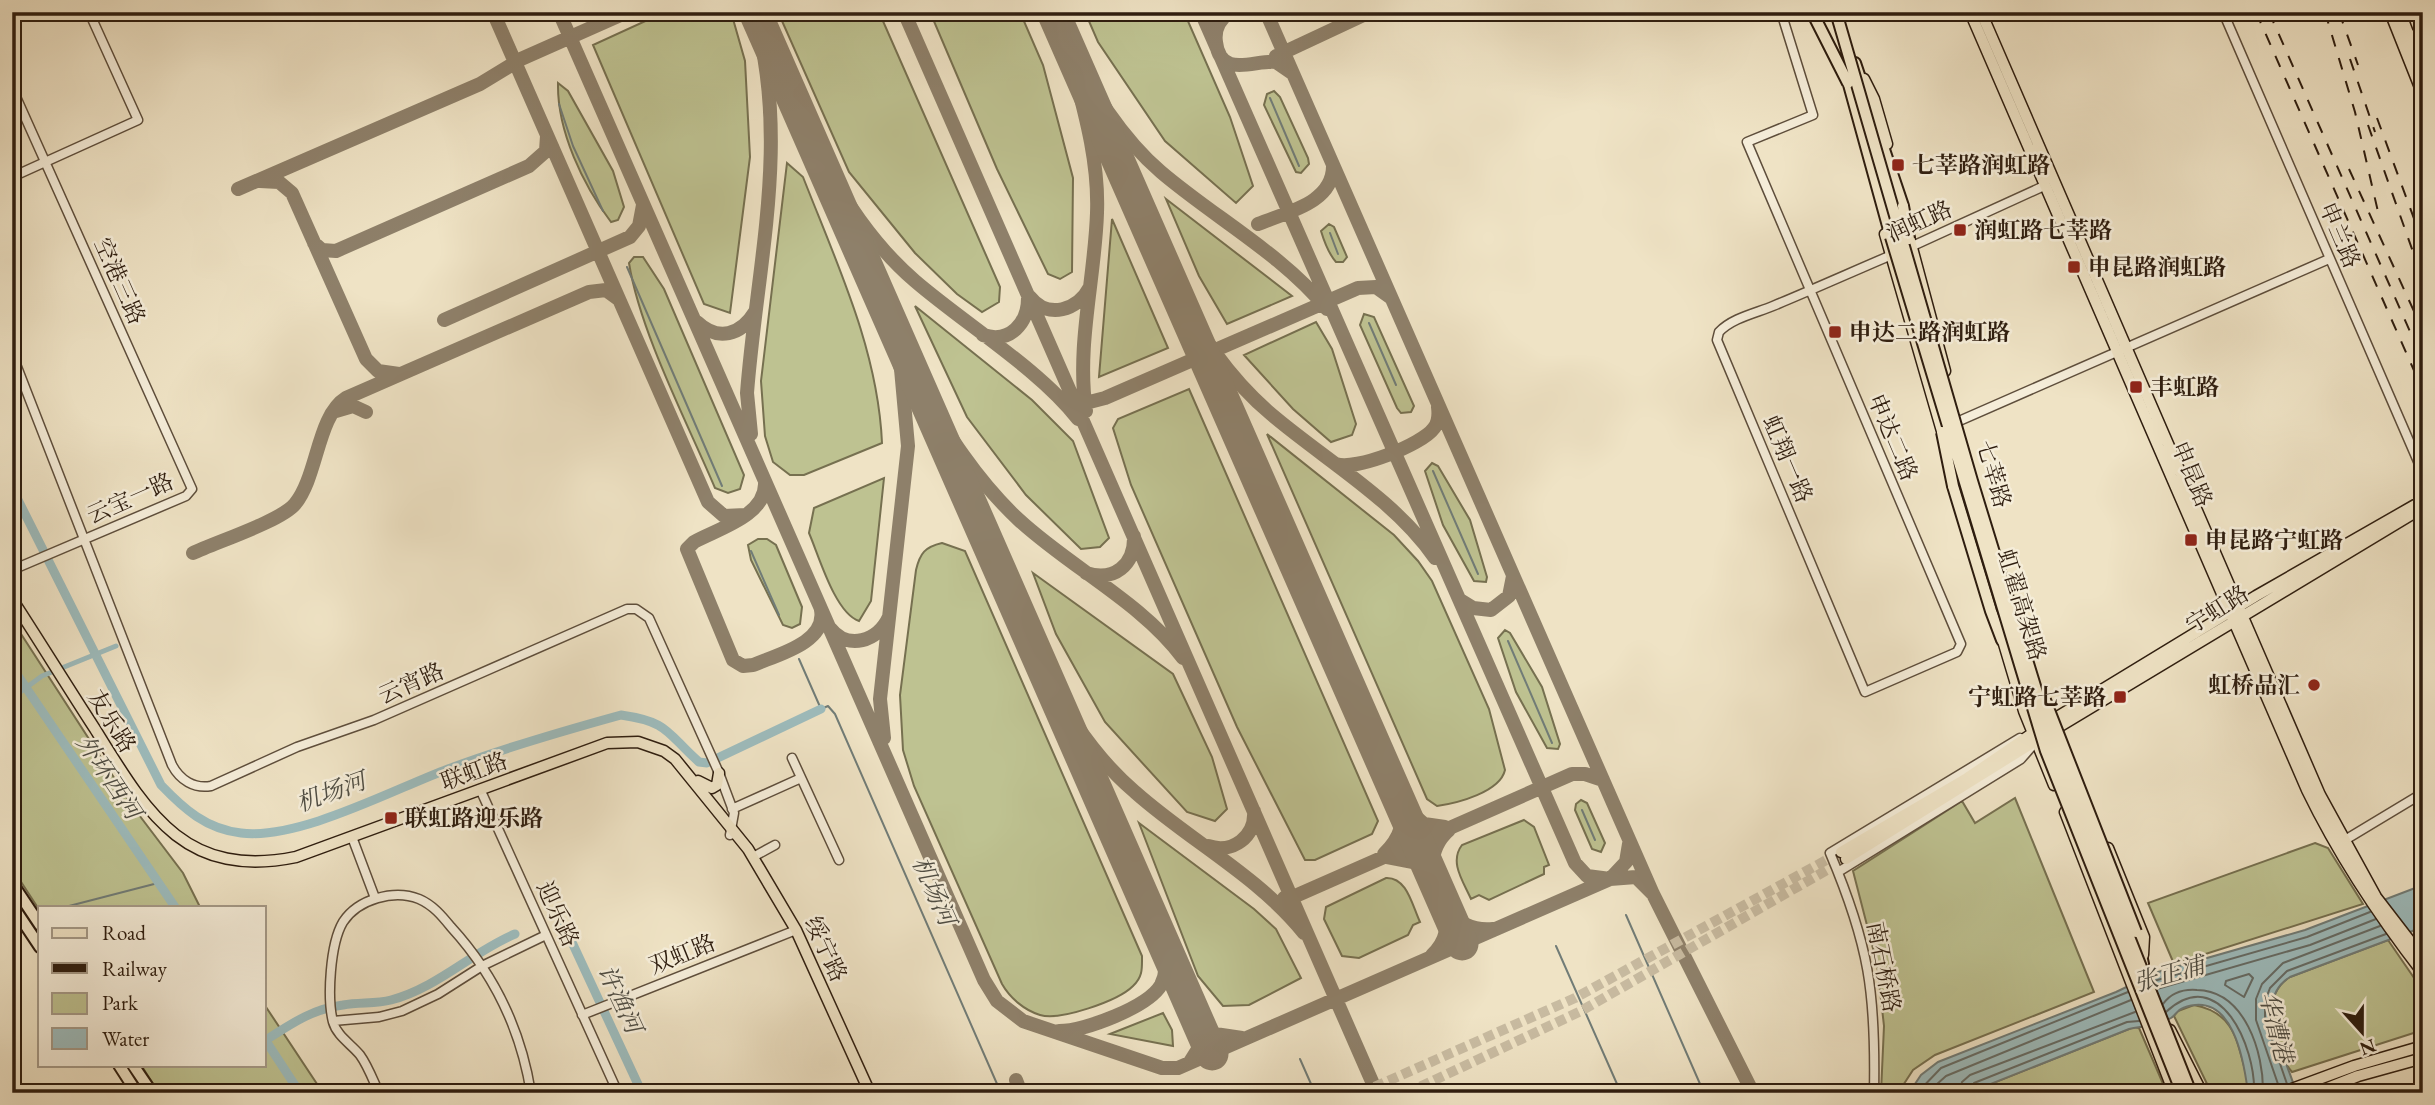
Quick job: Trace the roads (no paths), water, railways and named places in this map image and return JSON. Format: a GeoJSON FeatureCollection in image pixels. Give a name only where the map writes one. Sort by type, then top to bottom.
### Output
{"type":"FeatureCollection","features":[{"type":"Feature","properties":{"kind":"highway"},"geometry":{"type":"LineString","coordinates":[[1829,12],[1848,83]]}},
{"type":"Feature","properties":{"kind":"highway"},"geometry":{"type":"LineString","coordinates":[[1838,12],[1920,297]]}},
{"type":"Feature","properties":{"kind":"highway"},"geometry":{"type":"LineString","coordinates":[[1815,14],[1848,83]]}},
{"type":"Feature","properties":{"kind":"highway"},"geometry":{"type":"LineString","coordinates":[[1853,57],[1903,206],[1920,297]]}},
{"type":"Feature","properties":{"kind":"highway","name":"虹翟高架路"},"geometry":{"type":"LineString","coordinates":[[1848,83],[1936,391],[2046,751],[2182,1093]]}},
{"type":"Feature","properties":{"kind":"highway","name":"虹翟高架路"},"geometry":{"type":"LineString","coordinates":[[1920,297],[2021,642],[2072,797],[2191,1093]]}},
{"type":"Feature","properties":{"kind":"highway"},"geometry":{"type":"LineString","coordinates":[[1936,391],[1950,475],[2002,640]]}},
{"type":"Feature","properties":{"kind":"highway"},"geometry":{"type":"LineString","coordinates":[[2021,642],[2136,932],[2144,970]]}},
{"type":"Feature","properties":{"kind":"highway"},"geometry":{"type":"LineString","coordinates":[[12,883],[38,922]]}},
{"type":"Feature","properties":{"kind":"highway"},"geometry":{"type":"LineString","coordinates":[[12,905],[38,944]]}},
{"type":"Feature","properties":{"kind":"highway"},"geometry":{"type":"LineString","coordinates":[[119,1066],[137,1093]]}},
{"type":"Feature","properties":{"kind":"highway"},"geometry":{"type":"LineString","coordinates":[[134,1066],[152,1093]]}},
{"type":"Feature","properties":{"kind":"main road"},"geometry":{"type":"LineString","coordinates":[[1838,12],[1853,57]]}},
{"type":"Feature","properties":{"kind":"main road","name":"申昆路"},"geometry":{"type":"LineString","coordinates":[[1970,12],[2050,182]]}},
{"type":"Feature","properties":{"kind":"main road","name":"申昆路"},"geometry":{"type":"LineString","coordinates":[[1981,12],[2122,350],[2339,844],[2423,973]]}},
{"type":"Feature","properties":{"kind":"main road"},"geometry":{"type":"LineString","coordinates":[[2390,12],[2415,53],[2423,72]]}},
{"type":"Feature","properties":{"kind":"main road"},"geometry":{"type":"LineString","coordinates":[[2400,12],[2406,40]]}},
{"type":"Feature","properties":{"kind":"main road","name":"七莘路"},"geometry":{"type":"LineString","coordinates":[[1815,14],[1852,112],[2002,640],[2034,737],[2174,1093]]}},
{"type":"Feature","properties":{"kind":"main road"},"geometry":{"type":"LineString","coordinates":[[2406,40],[2423,31]]}},
{"type":"Feature","properties":{"kind":"main road"},"geometry":{"type":"LineString","coordinates":[[2415,53],[2423,95]]}},
{"type":"Feature","properties":{"kind":"main road","name":"七莘路"},"geometry":{"type":"LineString","coordinates":[[1853,57],[1874,99],[1906,207],[1912,246],[1959,421],[2052,727],[2144,970],[2165,1020],[2202,1093]]}},
{"type":"Feature","properties":{"kind":"main road","name":"宁虹路"},"geometry":{"type":"LineString","coordinates":[[2034,737],[1844,855],[2236,614],[2417,507]]}},
{"type":"Feature","properties":{"kind":"main road","name":"友乐路"},"geometry":{"type":"LineString","coordinates":[[12,599],[59,678],[144,806],[164,827],[196,851]]}},
{"type":"Feature","properties":{"kind":"main road","name":"友乐路"},"geometry":{"type":"LineString","coordinates":[[12,609],[47,658]]}},
{"type":"Feature","properties":{"kind":"main road","name":"联虹路"},"geometry":{"type":"LineString","coordinates":[[196,851],[222,863],[250,867],[297,862],[590,748],[624,741],[658,748],[684,768],[731,832]]}},
{"type":"Feature","properties":{"kind":"main road","name":"联虹路"},"geometry":{"type":"LineString","coordinates":[[196,851],[223,858],[265,862],[296,857],[600,751],[637,747],[671,763],[731,832]]}},
{"type":"Feature","properties":{"kind":"main road"},"geometry":{"type":"LineString","coordinates":[[684,768],[707,788],[718,785],[717,769]]}},
{"type":"Feature","properties":{"kind":"main road"},"geometry":{"type":"LineString","coordinates":[[1934,789],[1967,778]]}},
{"type":"Feature","properties":{"kind":"main road","name":"绥宁路"},"geometry":{"type":"LineString","coordinates":[[731,832],[753,857],[794,931],[870,1093]]}},
{"type":"Feature","properties":{"kind":"main road","name":"绥宁路"},"geometry":{"type":"LineString","coordinates":[[731,832],[794,931],[864,1093]]}},
{"type":"Feature","properties":{"kind":"main road","name":"申昆路"},"geometry":{"type":"LineString","coordinates":[[2401,938],[2423,958]]}},
{"type":"Feature","properties":{"kind":"main road"},"geometry":{"type":"LineString","coordinates":[[2281,1093],[2423,1046]]}},
{"type":"Feature","properties":{"kind":"main road"},"geometry":{"type":"LineString","coordinates":[[2315,1093],[2358,1076],[2423,1059]]}},
{"type":"Feature","properties":{"kind":"street"},"geometry":{"type":"LineString","coordinates":[[12,177],[138,120],[89,12]]}},
{"type":"Feature","properties":{"kind":"street","name":"申达二路"},"geometry":{"type":"LineString","coordinates":[[1781,12],[1813,115],[1746,142],[1961,645],[1956,652],[1865,692]]}},
{"type":"Feature","properties":{"kind":"street","name":"申兰路"},"geometry":{"type":"LineString","coordinates":[[2223,12],[2423,473]]}},
{"type":"Feature","properties":{"kind":"street","name":"空港三路"},"geometry":{"type":"LineString","coordinates":[[12,88],[192,489]]}},
{"type":"Feature","properties":{"kind":"street","name":"润虹路"},"geometry":{"type":"LineString","coordinates":[[1810,290],[2050,182]]}},
{"type":"Feature","properties":{"kind":"street"},"geometry":{"type":"LineString","coordinates":[[1941,428],[2329,259]]}},
{"type":"Feature","properties":{"kind":"street","name":"虹翔一路"},"geometry":{"type":"LineString","coordinates":[[1810,290],[1724,327],[1717,340],[1865,692]]}},
{"type":"Feature","properties":{"kind":"street"},"geometry":{"type":"LineString","coordinates":[[12,354],[83,540]]}},
{"type":"Feature","properties":{"kind":"street","name":"云宝一路"},"geometry":{"type":"LineString","coordinates":[[12,570],[186,496],[192,489]]}},
{"type":"Feature","properties":{"kind":"street","name":"云宵路"},"geometry":{"type":"LineString","coordinates":[[83,540],[172,765],[180,777],[191,784],[211,786],[297,747],[374,720],[627,610],[643,612],[717,769]]}},
{"type":"Feature","properties":{"kind":"street","name":"宁虹路"},"geometry":{"type":"LineString","coordinates":[[1830,853],[2016,739],[2034,737]]}},
{"type":"Feature","properties":{"kind":"street","name":"宁虹路"},"geometry":{"type":"LineString","coordinates":[[1838,872],[2021,759],[2034,737]]}},
{"type":"Feature","properties":{"kind":"street"},"geometry":{"type":"LineString","coordinates":[[792,758],[839,860]]}},
{"type":"Feature","properties":{"kind":"street"},"geometry":{"type":"LineString","coordinates":[[717,769],[732,809],[731,832]]}},
{"type":"Feature","properties":{"kind":"street"},"geometry":{"type":"LineString","coordinates":[[732,809],[801,778]]}},
{"type":"Feature","properties":{"kind":"street","name":"迎乐路"},"geometry":{"type":"LineString","coordinates":[[481,792],[546,935],[587,1013],[618,1093]]}},
{"type":"Feature","properties":{"kind":"street"},"geometry":{"type":"LineString","coordinates":[[2339,844],[2423,793]]}},
{"type":"Feature","properties":{"kind":"street"},"geometry":{"type":"LineString","coordinates":[[352,837],[375,898]]}},
{"type":"Feature","properties":{"kind":"street"},"geometry":{"type":"LineString","coordinates":[[753,857],[775,845]]}},
{"type":"Feature","properties":{"kind":"street","name":"南石桥路"},"geometry":{"type":"LineString","coordinates":[[1830,853],[1861,936],[1871,980],[1875,1020],[1874,1093]]}},
{"type":"Feature","properties":{"kind":"street"},"geometry":{"type":"LineString","coordinates":[[379,1093],[359,1055],[337,1031],[333,1018],[330,1000],[336,940],[344,921],[375,898],[401,895],[419,899],[434,908],[472,949],[505,1005],[517,1033],[531,1093]]}},
{"type":"Feature","properties":{"kind":"street","name":"双虹路"},"geometry":{"type":"LineString","coordinates":[[587,1013],[794,931]]}},
{"type":"Feature","properties":{"kind":"street"},"geometry":{"type":"LineString","coordinates":[[333,1018],[379,1017],[402,1011],[438,994],[481,964],[546,935]]}},
{"type":"Feature","properties":{"kind":"water","name":"张正浦"},"geometry":{"type":"Polygon","coordinates":[[[2423,885],[2423,927],[2290,977],[2278,988],[2273,1001],[2272,1016],[2280,1049],[2296,1093],[2248,1093],[2233,1031],[2214,1009],[2200,1005],[2183,1008],[2166,1021],[2129,1029],[1968,1093],[1909,1093],[1921,1075],[1938,1062],[2116,992],[2158,972],[2305,930],[2423,885]]]}},
{"type":"Feature","properties":{"kind":"waterway"},"geometry":{"type":"LineString","coordinates":[[1270,98],[1299,166]]}},
{"type":"Feature","properties":{"kind":"waterway"},"geometry":{"type":"LineString","coordinates":[[559,104],[573,146],[603,211]]}},
{"type":"Feature","properties":{"kind":"waterway"},"geometry":{"type":"LineString","coordinates":[[1330,233],[1338,254]]}},
{"type":"Feature","properties":{"kind":"waterway"},"geometry":{"type":"LineString","coordinates":[[627,267],[722,486]]}},
{"type":"Feature","properties":{"kind":"waterway"},"geometry":{"type":"LineString","coordinates":[[1369,323],[1396,385]]}},
{"type":"Feature","properties":{"kind":"waterway"},"geometry":{"type":"LineString","coordinates":[[1433,471],[1478,574]]}},
{"type":"Feature","properties":{"kind":"waterway","name":"机场河"},"geometry":{"type":"LineString","coordinates":[[12,488],[161,785],[196,816],[228,831],[264,833],[290,829],[345,812],[469,761],[621,715],[659,725],[699,762],[707,763],[821,709]]}},
{"type":"Feature","properties":{"kind":"waterway"},"geometry":{"type":"LineString","coordinates":[[751,551],[779,615]]}},
{"type":"Feature","properties":{"kind":"waterway"},"geometry":{"type":"LineString","coordinates":[[1508,641],[1552,743]]}},
{"type":"Feature","properties":{"kind":"waterway"},"geometry":{"type":"LineString","coordinates":[[12,698],[42,676],[116,646]]}},
{"type":"Feature","properties":{"kind":"waterway","name":"机场河"},"geometry":{"type":"LineString","coordinates":[[799,659],[821,709],[828,706],[835,714],[1001,1093]]}},
{"type":"Feature","properties":{"kind":"waterway","name":"外环西河"},"geometry":{"type":"LineString","coordinates":[[12,667],[174,906]]}},
{"type":"Feature","properties":{"kind":"waterway"},"geometry":{"type":"LineString","coordinates":[[1582,810],[1595,840]]}},
{"type":"Feature","properties":{"kind":"waterway"},"geometry":{"type":"LineString","coordinates":[[69,906],[158,883]]}},
{"type":"Feature","properties":{"kind":"waterway"},"geometry":{"type":"LineString","coordinates":[[1626,915],[1704,1093]]}},
{"type":"Feature","properties":{"kind":"waterway","name":"许渔河"},"geometry":{"type":"LineString","coordinates":[[558,926],[570,938],[642,1093]]}},
{"type":"Feature","properties":{"kind":"waterway"},"geometry":{"type":"LineString","coordinates":[[266,1040],[321,1010],[385,1001],[408,994],[515,934]]}},
{"type":"Feature","properties":{"kind":"waterway"},"geometry":{"type":"LineString","coordinates":[[1556,946],[1621,1093]]}},
{"type":"Feature","properties":{"kind":"waterway","name":"外环西河"},"geometry":{"type":"LineString","coordinates":[[266,1041],[300,1093]]}},
{"type":"Feature","properties":{"kind":"waterway"},"geometry":{"type":"LineString","coordinates":[[1300,1059],[1315,1093]]}},
{"type":"Feature","properties":{"kind":"tunnel"},"geometry":{"type":"LineString","coordinates":[[1361,1093],[1575,998],[1841,852]]}},
{"type":"Feature","properties":{"kind":"tunnel"},"geometry":{"type":"LineString","coordinates":[[1407,1093],[1581,1011],[1846,859]]}},
{"type":"Feature","properties":{"kind":"railway"},"geometry":{"type":"LineString","coordinates":[[2256,12],[2423,391]]}},
{"type":"Feature","properties":{"kind":"railway"},"geometry":{"type":"LineString","coordinates":[[2269,12],[2423,361]]}},
{"type":"Feature","properties":{"kind":"railway"},"geometry":{"type":"LineString","coordinates":[[2325,12],[2355,112],[2379,216]]}},
{"type":"Feature","properties":{"kind":"railway"},"geometry":{"type":"LineString","coordinates":[[2339,12],[2358,65]]}},
{"type":"Feature","properties":{"kind":"railway"},"geometry":{"type":"LineString","coordinates":[[2350,59],[2375,132]]}},
{"type":"Feature","properties":{"kind":"railway"},"geometry":{"type":"LineString","coordinates":[[2377,118],[2423,243]]}},
{"type":"Feature","properties":{"kind":"railway"},"geometry":{"type":"LineString","coordinates":[[2368,125],[2423,280]]}},
{"type":"Feature","properties":{"kind":"railway"},"geometry":{"type":"LineString","coordinates":[[2349,169],[2423,331]]}},
{"type":"Feature","properties":{"kind":"place","name":"七莘路润虹路"},"geometry":{"type":"Point","coordinates":[1898,165]}},
{"type":"Feature","properties":{"kind":"place","name":"润虹路七莘路"},"geometry":{"type":"Point","coordinates":[1960,230]}},
{"type":"Feature","properties":{"kind":"place","name":"申昆路润虹路"},"geometry":{"type":"Point","coordinates":[2074,267]}},
{"type":"Feature","properties":{"kind":"place","name":"申达二路润虹路"},"geometry":{"type":"Point","coordinates":[1835,332]}},
{"type":"Feature","properties":{"kind":"place","name":"丰虹路"},"geometry":{"type":"Point","coordinates":[2136,387]}},
{"type":"Feature","properties":{"kind":"place","name":"申昆路宁虹路"},"geometry":{"type":"Point","coordinates":[2191,540]}},
{"type":"Feature","properties":{"kind":"place","name":"虹桥品汇"},"geometry":{"type":"Point","coordinates":[2314,685]}},
{"type":"Feature","properties":{"kind":"place","name":"宁虹路七莘路"},"geometry":{"type":"Point","coordinates":[2120,697]}},
{"type":"Feature","properties":{"kind":"place","name":"联虹路迎乐路"},"geometry":{"type":"Point","coordinates":[391,818]}},
{"type":"Feature","properties":{"kind":"water label","name":"华漕港"},"geometry":{"type":"Point","coordinates":[2276,1027]}}]}
